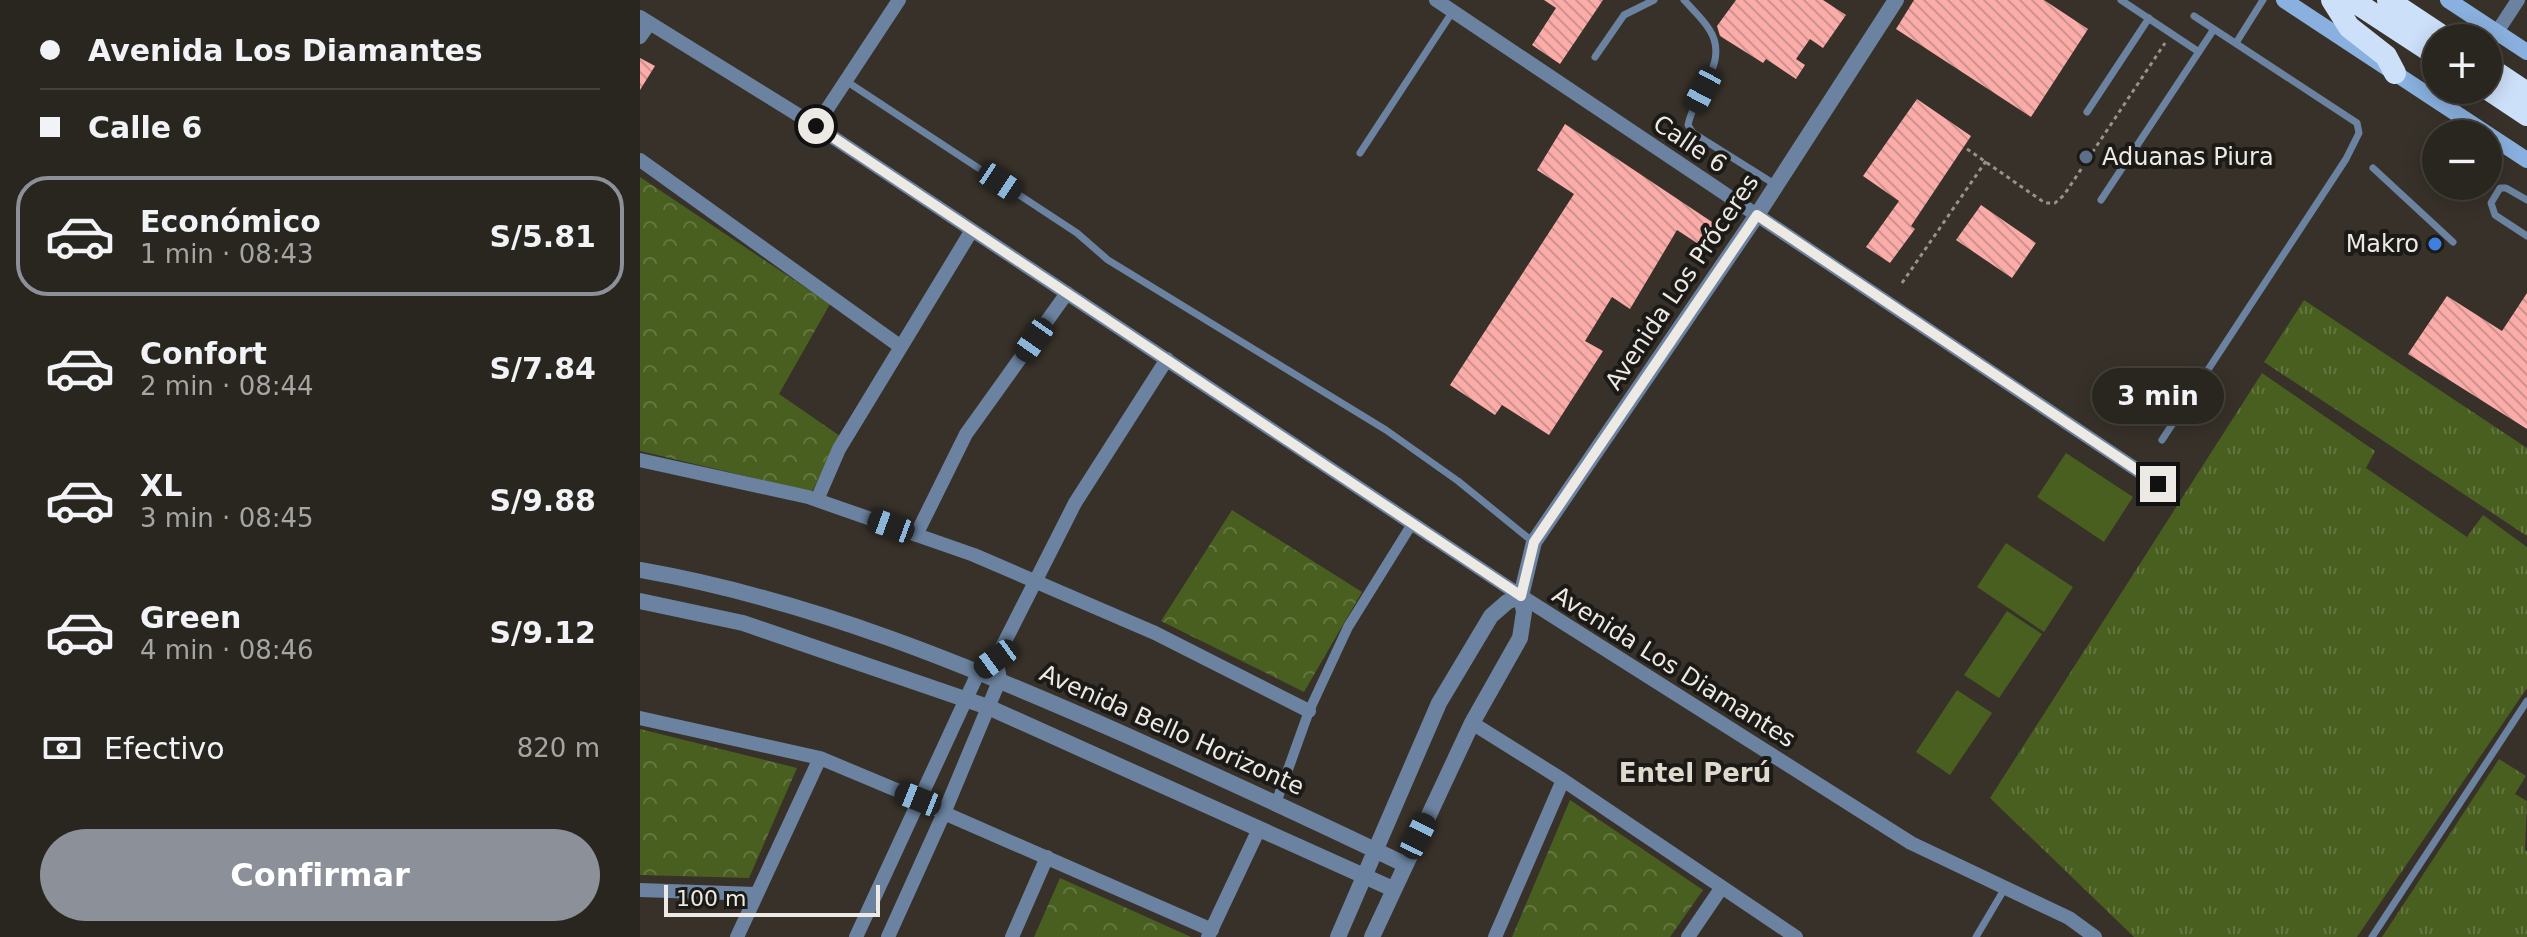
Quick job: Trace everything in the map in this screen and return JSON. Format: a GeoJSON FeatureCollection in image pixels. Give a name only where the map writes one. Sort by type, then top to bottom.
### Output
{"type":"FeatureCollection","features":[{"type":"Feature","properties":{"kind":"highway"},"geometry":{"type":"LineString","coordinates":[[2332,0],[2349,27],[2386,56],[2395,73]]}},
{"type":"Feature","properties":{"kind":"highway"},"geometry":{"type":"LineString","coordinates":[[2352,0],[2422,46]]}},
{"type":"Feature","properties":{"kind":"highway"},"geometry":{"type":"LineString","coordinates":[[2388,0],[2424,24]]}},
{"type":"Feature","properties":{"kind":"highway"},"geometry":{"type":"LineString","coordinates":[[2502,76],[2527,93]]}},
{"type":"Feature","properties":{"kind":"highway"},"geometry":{"type":"LineString","coordinates":[[2502,98],[2527,115]]}},
{"type":"Feature","properties":{"kind":"main road"},"geometry":{"type":"LineString","coordinates":[[2284,0],[2527,160]]}},
{"type":"Feature","properties":{"kind":"main road"},"geometry":{"type":"LineString","coordinates":[[2448,0],[2485,24]]}},
{"type":"Feature","properties":{"kind":"main road"},"geometry":{"type":"LineString","coordinates":[[2502,35],[2527,52]]}},
{"type":"Feature","properties":{"kind":"street"},"geometry":{"type":"LineString","coordinates":[[816,126],[899,0]]}},
{"type":"Feature","properties":{"kind":"street","name":"Calle 6"},"geometry":{"type":"LineString","coordinates":[[1436,0],[2158,484]]}},
{"type":"Feature","properties":{"kind":"street","name":"Avenida Los Próceres"},"geometry":{"type":"LineString","coordinates":[[1372,937],[1472,723],[1520,638],[1524,612],[1521,596],[1534,542],[1757,215],[1896,0]]}},
{"type":"Feature","properties":{"kind":"street"},"geometry":{"type":"LineString","coordinates":[[2502,24],[2518,0]]}},
{"type":"Feature","properties":{"kind":"street"},"geometry":{"type":"LineString","coordinates":[[640,37],[645,20]]}},
{"type":"Feature","properties":{"kind":"street","name":"Avenida Los Diamantes"},"geometry":{"type":"LineString","coordinates":[[645,20],[816,126],[1521,596],[1911,843],[2069,918],[2095,937]]}},
{"type":"Feature","properties":{"kind":"street"},"geometry":{"type":"LineString","coordinates":[[640,160],[901,347]]}},
{"type":"Feature","properties":{"kind":"street"},"geometry":{"type":"LineString","coordinates":[[817,500],[839,449],[972,230]]}},
{"type":"Feature","properties":{"kind":"street"},"geometry":{"type":"LineString","coordinates":[[916,535],[966,434],[1067,293]]}},
{"type":"Feature","properties":{"kind":"street"},"geometry":{"type":"LineString","coordinates":[[856,937],[979,671],[996,659],[1075,503],[1167,359]]}},
{"type":"Feature","properties":{"kind":"street"},"geometry":{"type":"LineString","coordinates":[[640,460],[817,500],[1036,580],[1155,633],[1309,711]]}},
{"type":"Feature","properties":{"kind":"street"},"geometry":{"type":"LineString","coordinates":[[1276,803],[1309,711],[1348,627],[1412,524]]}},
{"type":"Feature","properties":{"kind":"street","name":"Avenida Bello Horizonte"},"geometry":{"type":"LineString","coordinates":[[640,570],[704,582],[845,621],[1000,679],[1404,864]]}},
{"type":"Feature","properties":{"kind":"street"},"geometry":{"type":"LineString","coordinates":[[1338,937],[1439,703],[1491,616],[1507,602],[1521,596]]}},
{"type":"Feature","properties":{"kind":"street"},"geometry":{"type":"LineString","coordinates":[[640,601],[743,623],[988,707],[1393,889]]}},
{"type":"Feature","properties":{"kind":"street"},"geometry":{"type":"LineString","coordinates":[[888,937],[1000,679],[996,659]]}},
{"type":"Feature","properties":{"kind":"street"},"geometry":{"type":"LineString","coordinates":[[640,718],[820,758],[1047,857],[1210,934],[1259,829]]}},
{"type":"Feature","properties":{"kind":"street"},"geometry":{"type":"LineString","coordinates":[[1472,723],[1563,780],[1796,937]]}},
{"type":"Feature","properties":{"kind":"street"},"geometry":{"type":"LineString","coordinates":[[737,937],[820,758]]}},
{"type":"Feature","properties":{"kind":"street"},"geometry":{"type":"LineString","coordinates":[[1495,937],[1563,780]]}},
{"type":"Feature","properties":{"kind":"street"},"geometry":{"type":"LineString","coordinates":[[1012,937],[1047,857]]}},
{"type":"Feature","properties":{"kind":"street"},"geometry":{"type":"LineString","coordinates":[[1688,937],[1722,887]]}},
{"type":"Feature","properties":{"kind":"street"},"geometry":{"type":"LineString","coordinates":[[640,890],[756,894]]}},
{"type":"Feature","properties":{"kind":"lane"},"geometry":{"type":"LineString","coordinates":[[1595,57],[1624,15],[1654,0]]}},
{"type":"Feature","properties":{"kind":"lane"},"geometry":{"type":"LineString","coordinates":[[1684,0],[1711,30],[1716,47],[1715,66],[1690,114],[1688,125],[1693,133],[1776,185]]}},
{"type":"Feature","properties":{"kind":"lane"},"geometry":{"type":"LineString","coordinates":[[2121,0],[2199,52]]}},
{"type":"Feature","properties":{"kind":"lane"},"geometry":{"type":"LineString","coordinates":[[2236,43],[2263,0]]}},
{"type":"Feature","properties":{"kind":"lane"},"geometry":{"type":"LineString","coordinates":[[1360,153],[1453,11]]}},
{"type":"Feature","properties":{"kind":"lane"},"geometry":{"type":"LineString","coordinates":[[2162,440],[2346,159],[2359,133],[2357,123],[2194,16]]}},
{"type":"Feature","properties":{"kind":"lane"},"geometry":{"type":"LineString","coordinates":[[2087,112],[2149,18]]}},
{"type":"Feature","properties":{"kind":"lane"},"geometry":{"type":"LineString","coordinates":[[2101,200],[2214,29]]}},
{"type":"Feature","properties":{"kind":"lane"},"geometry":{"type":"LineString","coordinates":[[846,81],[1077,233],[1108,260],[1386,430],[1458,481],[1534,542]]}},
{"type":"Feature","properties":{"kind":"lane"},"geometry":{"type":"LineString","coordinates":[[2373,168],[2453,242]]}},
{"type":"Feature","properties":{"kind":"lane"},"geometry":{"type":"LineString","coordinates":[[2527,200],[2506,188],[2500,188],[2491,203],[2495,215],[2527,236]]}},
{"type":"Feature","properties":{"kind":"lane"},"geometry":{"type":"LineString","coordinates":[[2372,937],[2527,701]]}},
{"type":"Feature","properties":{"kind":"lane"},"geometry":{"type":"LineString","coordinates":[[1976,937],[2005,888]]}},
{"type":"Feature","properties":{"kind":"path"},"geometry":{"type":"LineString","coordinates":[[1967,149],[2045,203],[2055,203],[2064,195],[2172,34]]}},
{"type":"Feature","properties":{"kind":"path"},"geometry":{"type":"LineString","coordinates":[[1902,283],[1986,161]]}},
{"type":"Feature","properties":{"kind":"green space"},"geometry":{"type":"Polygon","coordinates":[[[640,177],[830,304],[779,394],[840,436],[812,492],[640,451],[640,177]]]}},
{"type":"Feature","properties":{"kind":"green space"},"geometry":{"type":"Polygon","coordinates":[[[2304,300],[2527,448],[2527,536],[2264,362],[2304,300]]]}},
{"type":"Feature","properties":{"kind":"green space"},"geometry":{"type":"Polygon","coordinates":[[[2262,373],[2375,451],[2366,468],[2467,537],[2483,515],[2527,547],[2527,688],[2357,937],[2134,937],[1990,798],[2262,373]]]}},
{"type":"Feature","properties":{"kind":"green space"},"geometry":{"type":"Polygon","coordinates":[[[2066,453],[2133,497],[2104,542],[2037,497],[2066,453]]]}},
{"type":"Feature","properties":{"kind":"green space"},"geometry":{"type":"Polygon","coordinates":[[[1232,510],[1362,592],[1304,692],[1161,621],[1232,510]]]}},
{"type":"Feature","properties":{"kind":"green space"},"geometry":{"type":"Polygon","coordinates":[[[2006,543],[2073,587],[2044,632],[1977,587],[2006,543]]]}},
{"type":"Feature","properties":{"kind":"green space"},"geometry":{"type":"Polygon","coordinates":[[[2007,611],[2042,634],[1999,698],[1964,675],[2007,611]]]}},
{"type":"Feature","properties":{"kind":"green space"},"geometry":{"type":"Polygon","coordinates":[[[1957,690],[1992,713],[1950,775],[1916,752],[1957,690]]]}},
{"type":"Feature","properties":{"kind":"green space"},"geometry":{"type":"Polygon","coordinates":[[[640,729],[797,768],[749,878],[640,875],[640,729]]]}},
{"type":"Feature","properties":{"kind":"green space"},"geometry":{"type":"Polygon","coordinates":[[[2499,759],[2526,776],[2515,794],[2527,801],[2527,937],[2382,937],[2499,759]]]}},
{"type":"Feature","properties":{"kind":"green space"},"geometry":{"type":"Polygon","coordinates":[[[1570,800],[1703,890],[1670,937],[1512,937],[1570,800]]]}},
{"type":"Feature","properties":{"kind":"green space"},"geometry":{"type":"Polygon","coordinates":[[[1060,878],[1191,937],[1034,937],[1060,878]]]}},
{"type":"Feature","properties":{"kind":"building"},"geometry":{"type":"Polygon","coordinates":[[[1544,0],[1603,0],[1560,64],[1532,45],[1556,8],[1544,0]]]}},
{"type":"Feature","properties":{"kind":"building"},"geometry":{"type":"Polygon","coordinates":[[[1736,0],[1823,0],[1846,15],[1823,48],[1810,39],[1796,59],[1805,65],[1796,79],[1766,59],[1763,63],[1720,36],[1717,26],[1736,0]]]}},
{"type":"Feature","properties":{"kind":"building"},"geometry":{"type":"Polygon","coordinates":[[[1914,0],[2044,0],[2088,29],[2031,117],[1896,29],[1914,0]]]}},
{"type":"Feature","properties":{"kind":"building"},"geometry":{"type":"Polygon","coordinates":[[[640,58],[655,66],[640,90],[640,58]]]}},
{"type":"Feature","properties":{"kind":"building"},"geometry":{"type":"Polygon","coordinates":[[[1917,99],[1971,136],[1911,226],[1915,229],[1890,263],[1866,247],[1899,201],[1863,176],[1917,99]]]}},
{"type":"Feature","properties":{"kind":"building"},"geometry":{"type":"Polygon","coordinates":[[[1565,124],[1712,222],[1713,227],[1700,245],[1677,230],[1630,309],[1612,297],[1585,341],[1603,351],[1549,435],[1502,405],[1495,415],[1450,385],[1574,194],[1537,170],[1565,124]]]}},
{"type":"Feature","properties":{"kind":"building"},"geometry":{"type":"Polygon","coordinates":[[[1981,205],[2036,243],[2012,278],[1956,240],[1981,205]]]}},
{"type":"Feature","properties":{"kind":"building"},"geometry":{"type":"Polygon","coordinates":[[[2527,293],[2527,429],[2408,354],[2447,296],[2502,331],[2527,293]]]}},
{"type":"Feature","properties":{"kind":"place","name":"Aduanas Piura"},"geometry":{"type":"Point","coordinates":[2086,157]}},
{"type":"Feature","properties":{"kind":"place","name":"Makro"},"geometry":{"type":"Point","coordinates":[2435,244]}},
{"type":"Feature","properties":{"kind":"district","name":"Entel Perú"},"geometry":{"type":"Point","coordinates":[1695,773]}},
{"type":"Feature","properties":{"kind":"route"},"geometry":{"type":"LineString","coordinates":[[816,126],[1521,596],[1534,542],[1757,215],[2158,484]]}}]}
